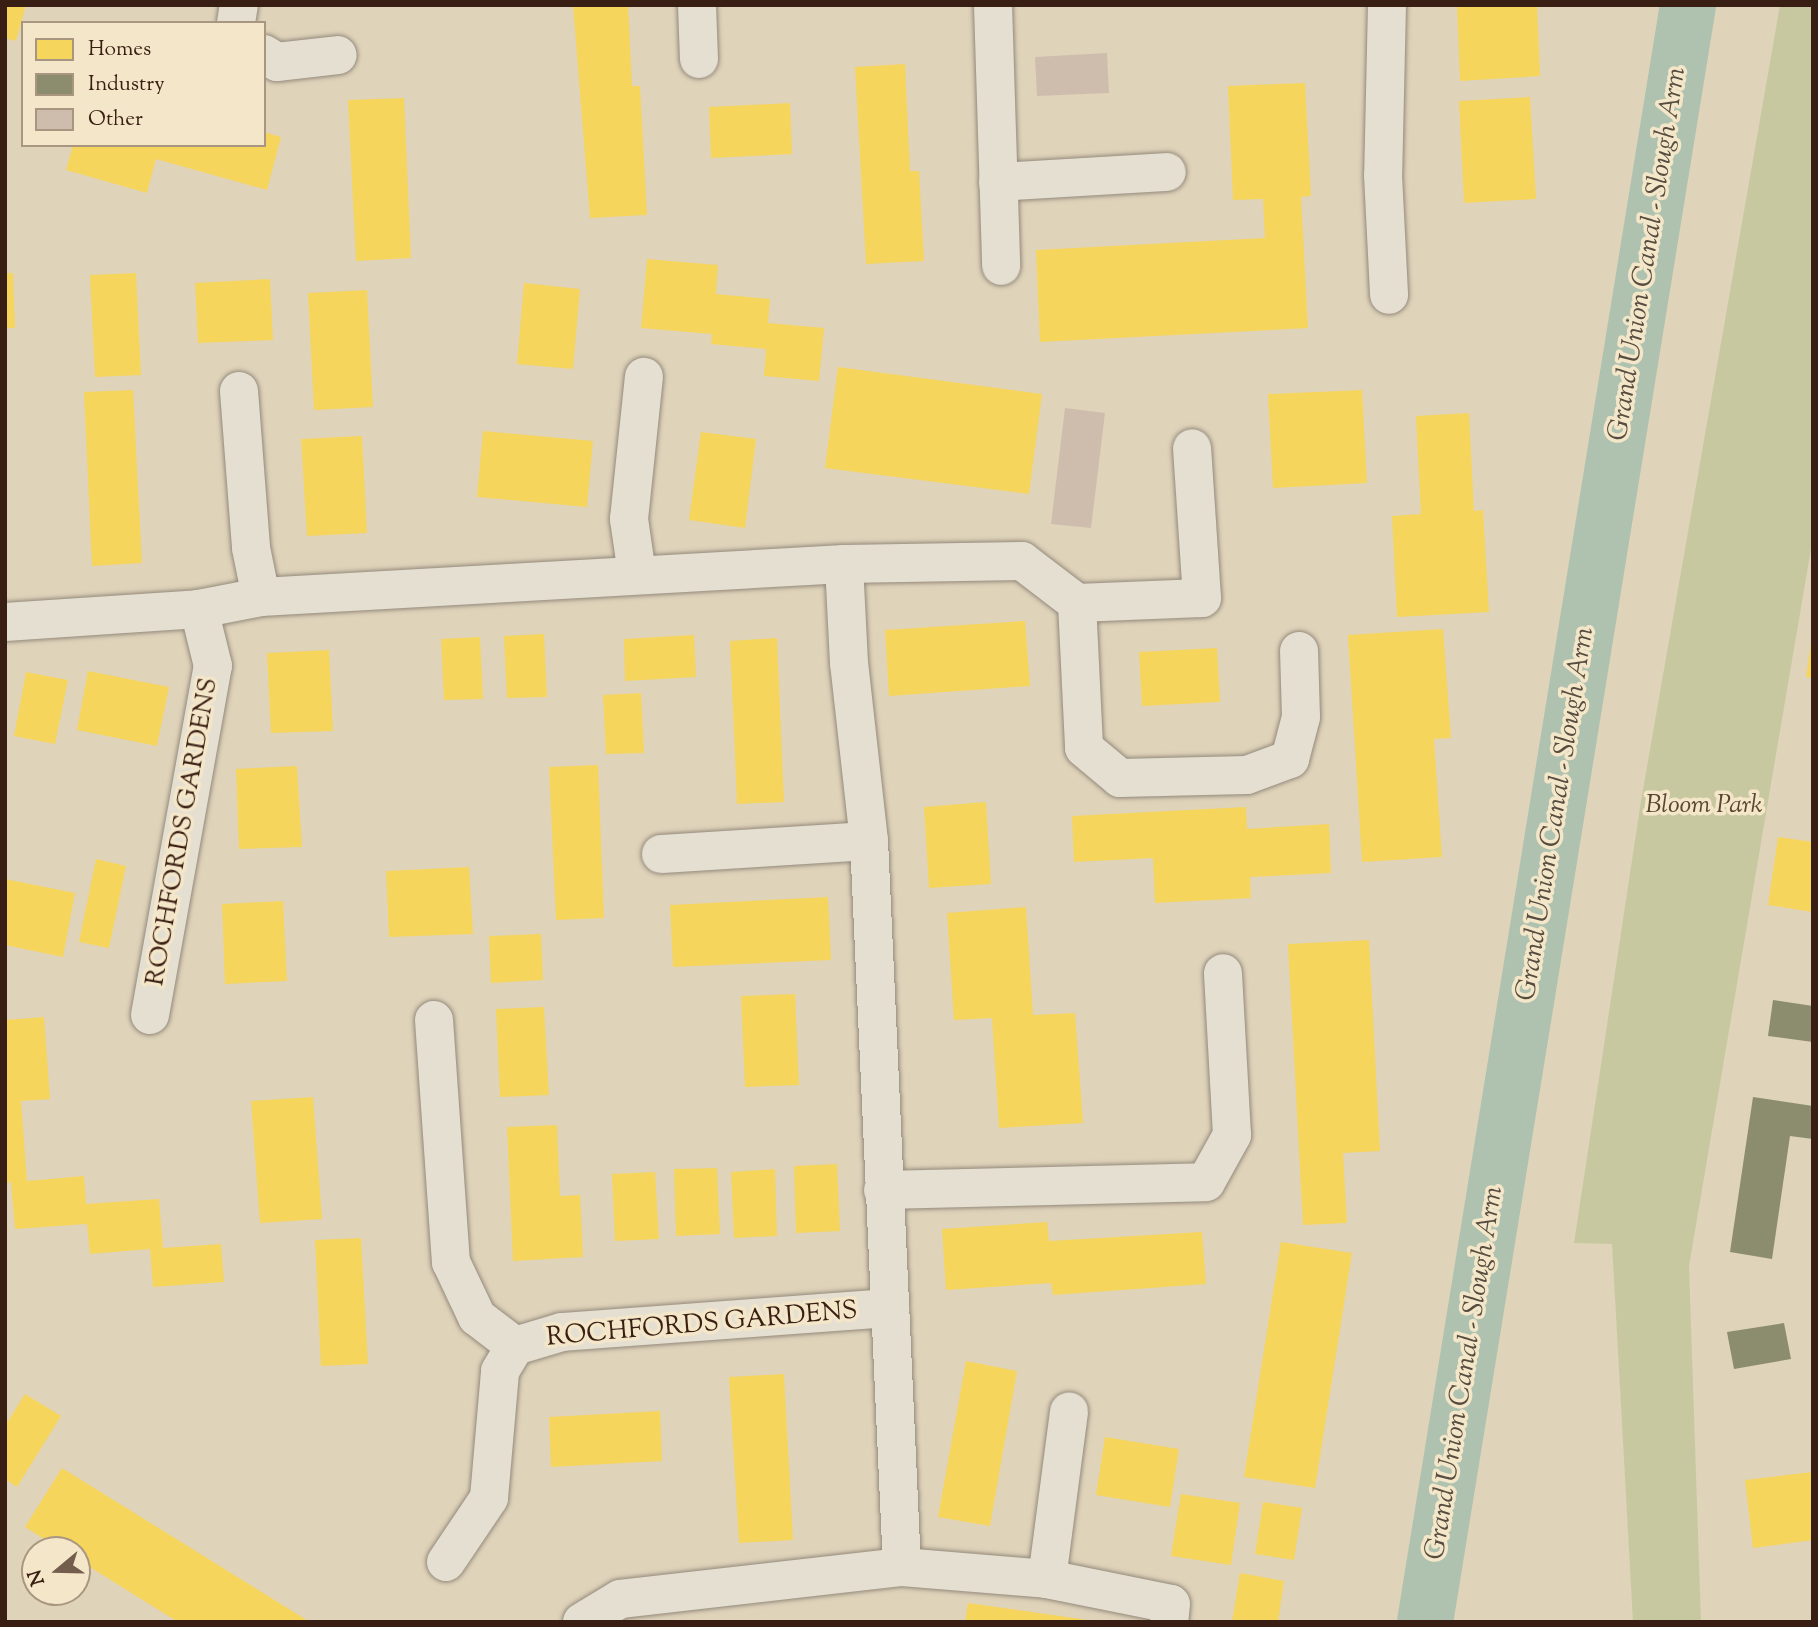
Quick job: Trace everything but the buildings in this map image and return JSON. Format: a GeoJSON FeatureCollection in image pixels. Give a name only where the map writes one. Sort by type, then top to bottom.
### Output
{"type":"FeatureCollection","features":[{"type":"Feature","properties":{"kind":"street"},"geometry":{"type":"LineString","coordinates":[[697,5],[699,58]]}},
{"type":"Feature","properties":{"kind":"street"},"geometry":{"type":"LineString","coordinates":[[993,5],[1001,265]]}},
{"type":"Feature","properties":{"kind":"street"},"geometry":{"type":"LineString","coordinates":[[1387,5],[1383,175],[1389,295]]}},
{"type":"Feature","properties":{"kind":"street"},"geometry":{"type":"LineString","coordinates":[[266,55],[277,62],[338,55]]}},
{"type":"Feature","properties":{"kind":"street"},"geometry":{"type":"LineString","coordinates":[[998,182],[1167,172]]}},
{"type":"Feature","properties":{"kind":"street"},"geometry":{"type":"LineString","coordinates":[[637,574],[629,519],[645,377]]}},
{"type":"Feature","properties":{"kind":"street"},"geometry":{"type":"LineString","coordinates":[[239,391],[251,548],[261,597]]}},
{"type":"Feature","properties":{"kind":"street"},"geometry":{"type":"LineString","coordinates":[[5,622],[200,609],[261,597],[637,574],[1022,561],[1077,603],[1202,598],[1192,448]]}},
{"type":"Feature","properties":{"kind":"street","name":"ROCHFORDS GARDENS"},"geometry":{"type":"LineString","coordinates":[[844,565],[849,663],[869,841],[902,1567]]}},
{"type":"Feature","properties":{"kind":"street"},"geometry":{"type":"LineString","coordinates":[[1077,603],[1084,748],[1120,778],[1247,775],[1290,760],[1301,717],[1299,651]]}},
{"type":"Feature","properties":{"kind":"street","name":"ROCHFORDS GARDENS"},"geometry":{"type":"LineString","coordinates":[[150,1015],[213,666],[200,609]]}},
{"type":"Feature","properties":{"kind":"street"},"geometry":{"type":"LineString","coordinates":[[661,855],[869,841]]}},
{"type":"Feature","properties":{"kind":"street"},"geometry":{"type":"LineString","coordinates":[[883,1190],[1206,1181],[1232,1135],[1223,973]]}},
{"type":"Feature","properties":{"kind":"street","name":"ROCHFORDS GARDENS"},"geometry":{"type":"LineString","coordinates":[[434,1020],[451,1262],[477,1317],[515,1346]]}},
{"type":"Feature","properties":{"kind":"street","name":"ROCHFORDS GARDENS"},"geometry":{"type":"LineString","coordinates":[[446,1562],[489,1498],[500,1371],[515,1346],[562,1332],[890,1308]]}},
{"type":"Feature","properties":{"kind":"street"},"geometry":{"type":"LineString","coordinates":[[1047,1579],[1069,1411]]}},
{"type":"Feature","properties":{"kind":"street"},"geometry":{"type":"LineString","coordinates":[[582,1622],[620,1599],[902,1567],[1047,1579],[1171,1604],[1169,1622]]}},
{"type":"Feature","properties":{"kind":"green space","name":"Bloom Park"},"geometry":{"type":"Polygon","coordinates":[[[1780,5],[1813,5],[1813,537],[1689,1266],[1701,1622],[1633,1622],[1612,1244],[1574,1243],[1641,801],[1780,5]]]}},
{"type":"Feature","properties":{"kind":"waterway","name":"Grand Union Canal - Slough Arm"},"geometry":{"type":"LineString","coordinates":[[1425,1622],[1688,5]]}}]}
